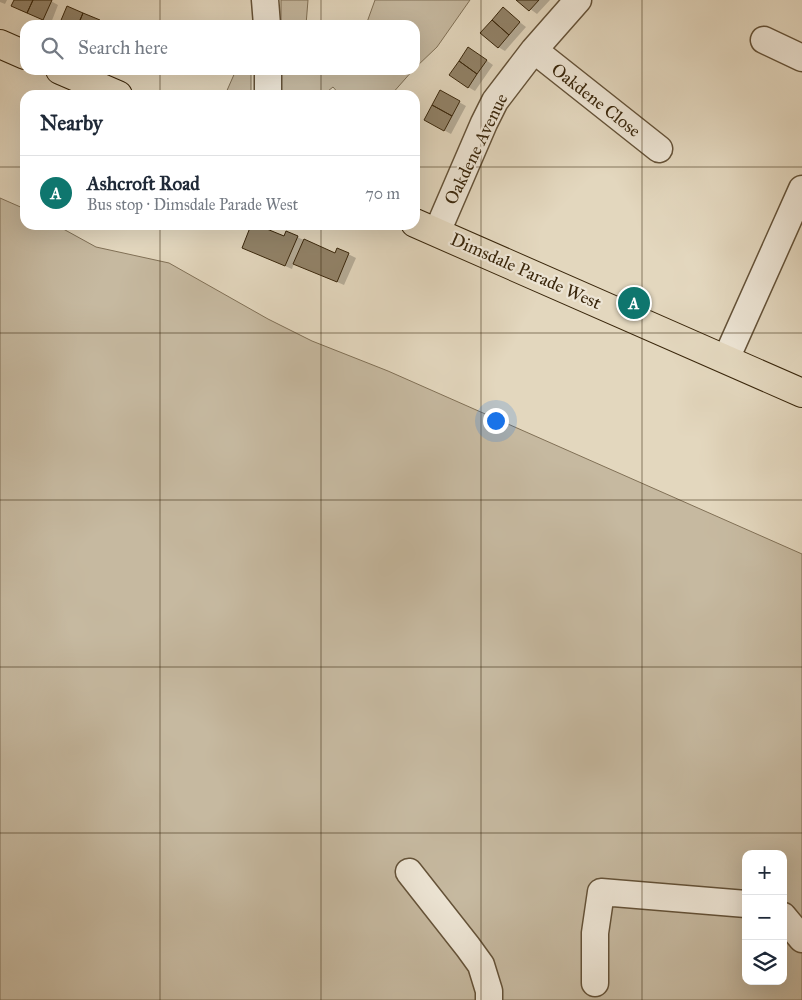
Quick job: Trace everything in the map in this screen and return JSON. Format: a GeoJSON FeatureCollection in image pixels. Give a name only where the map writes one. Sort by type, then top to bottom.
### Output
{"type":"FeatureCollection","features":[{"type":"Feature","properties":{"kind":"main road"},"geometry":{"type":"LineString","coordinates":[[0,44],[20,53]]}},
{"type":"Feature","properties":{"kind":"main road"},"geometry":{"type":"LineString","coordinates":[[72,75],[106,90]]}},
{"type":"Feature","properties":{"kind":"main road","name":"Dimsdale Parade West"},"geometry":{"type":"LineString","coordinates":[[426,227],[802,393]]}},
{"type":"Feature","properties":{"kind":"street"},"geometry":{"type":"LineString","coordinates":[[265,0],[267,20]]}},
{"type":"Feature","properties":{"kind":"street","name":"Oakdene Avenue"},"geometry":{"type":"LineString","coordinates":[[426,227],[495,101],[534,50],[578,0]]}},
{"type":"Feature","properties":{"kind":"street"},"geometry":{"type":"LineString","coordinates":[[764,40],[802,58]]}},
{"type":"Feature","properties":{"kind":"street","name":"Oakdene Close"},"geometry":{"type":"LineString","coordinates":[[534,50],[659,149]]}},
{"type":"Feature","properties":{"kind":"street"},"geometry":{"type":"LineString","coordinates":[[268,75],[268,90]]}},
{"type":"Feature","properties":{"kind":"street"},"geometry":{"type":"LineString","coordinates":[[726,358],[802,189]]}},
{"type":"Feature","properties":{"kind":"street"},"geometry":{"type":"LineString","coordinates":[[409,872],[481,965],[489,991],[489,1000]]}},
{"type":"Feature","properties":{"kind":"street"},"geometry":{"type":"LineString","coordinates":[[595,983],[595,934],[601,892],[739,904]]}},
{"type":"Feature","properties":{"kind":"street"},"geometry":{"type":"LineString","coordinates":[[787,921],[802,939]]}},
{"type":"Feature","properties":{"kind":"shaded area"},"geometry":{"type":"Polygon","coordinates":[[[281,0],[308,0],[306,20],[281,20],[281,0]]]}},
{"type":"Feature","properties":{"kind":"shaded area"},"geometry":{"type":"Polygon","coordinates":[[[375,0],[470,0],[437,47],[420,63],[420,20],[368,20],[375,0]]]}},
{"type":"Feature","properties":{"kind":"shaded area"},"geometry":{"type":"Polygon","coordinates":[[[234,75],[251,75],[251,90],[227,90],[234,75]]]}},
{"type":"Feature","properties":{"kind":"shaded area"},"geometry":{"type":"Polygon","coordinates":[[[281,75],[409,75],[395,90],[336,90],[333,87],[329,90],[281,90],[281,75]]]}},
{"type":"Feature","properties":{"kind":"shaded area"},"geometry":{"type":"Polygon","coordinates":[[[0,198],[20,207],[20,230],[65,230],[96,247],[169,263],[268,319],[312,341],[388,371],[802,554],[802,1000],[0,1000],[0,198]]]}},
{"type":"Feature","properties":{"kind":"building"},"geometry":{"type":"Polygon","coordinates":[[[14,0],[33,0],[27,13],[11,6],[14,0]]]}},
{"type":"Feature","properties":{"kind":"building"},"geometry":{"type":"Polygon","coordinates":[[[33,0],[52,0],[43,20],[27,13],[33,0]]]}},
{"type":"Feature","properties":{"kind":"building"},"geometry":{"type":"Polygon","coordinates":[[[516,0],[539,0],[529,11],[516,0]]]}},
{"type":"Feature","properties":{"kind":"building"},"geometry":{"type":"Polygon","coordinates":[[[67,6],[83,13],[80,20],[61,20],[67,6]]]}},
{"type":"Feature","properties":{"kind":"building"},"geometry":{"type":"Polygon","coordinates":[[[503,7],[520,22],[509,35],[492,20],[503,7]]]}},
{"type":"Feature","properties":{"kind":"building"},"geometry":{"type":"Polygon","coordinates":[[[83,13],[100,20],[80,20],[83,13]]]}},
{"type":"Feature","properties":{"kind":"building"},"geometry":{"type":"Polygon","coordinates":[[[492,20],[509,35],[498,48],[480,33],[492,20]]]}},
{"type":"Feature","properties":{"kind":"building"},"geometry":{"type":"Polygon","coordinates":[[[468,47],[487,60],[477,74],[459,61],[468,47]]]}},
{"type":"Feature","properties":{"kind":"building"},"geometry":{"type":"Polygon","coordinates":[[[459,61],[477,74],[468,88],[449,75],[459,61]]]}},
{"type":"Feature","properties":{"kind":"building"},"geometry":{"type":"Polygon","coordinates":[[[440,90],[460,101],[452,116],[432,105],[440,90]]]}},
{"type":"Feature","properties":{"kind":"building"},"geometry":{"type":"Polygon","coordinates":[[[432,105],[452,116],[444,131],[424,120],[432,105]]]}},
{"type":"Feature","properties":{"kind":"building"},"geometry":{"type":"Polygon","coordinates":[[[249,230],[269,230],[284,236],[286,231],[298,236],[285,266],[242,248],[249,230]]]}},
{"type":"Feature","properties":{"kind":"building"},"geometry":{"type":"Polygon","coordinates":[[[304,239],[335,253],[337,248],[349,253],[337,282],[293,264],[304,239]]]}},
{"type":"Feature","properties":{"kind":"place","name":"Ashcroft Road"},"geometry":{"type":"Point","coordinates":[634,303]}}]}
